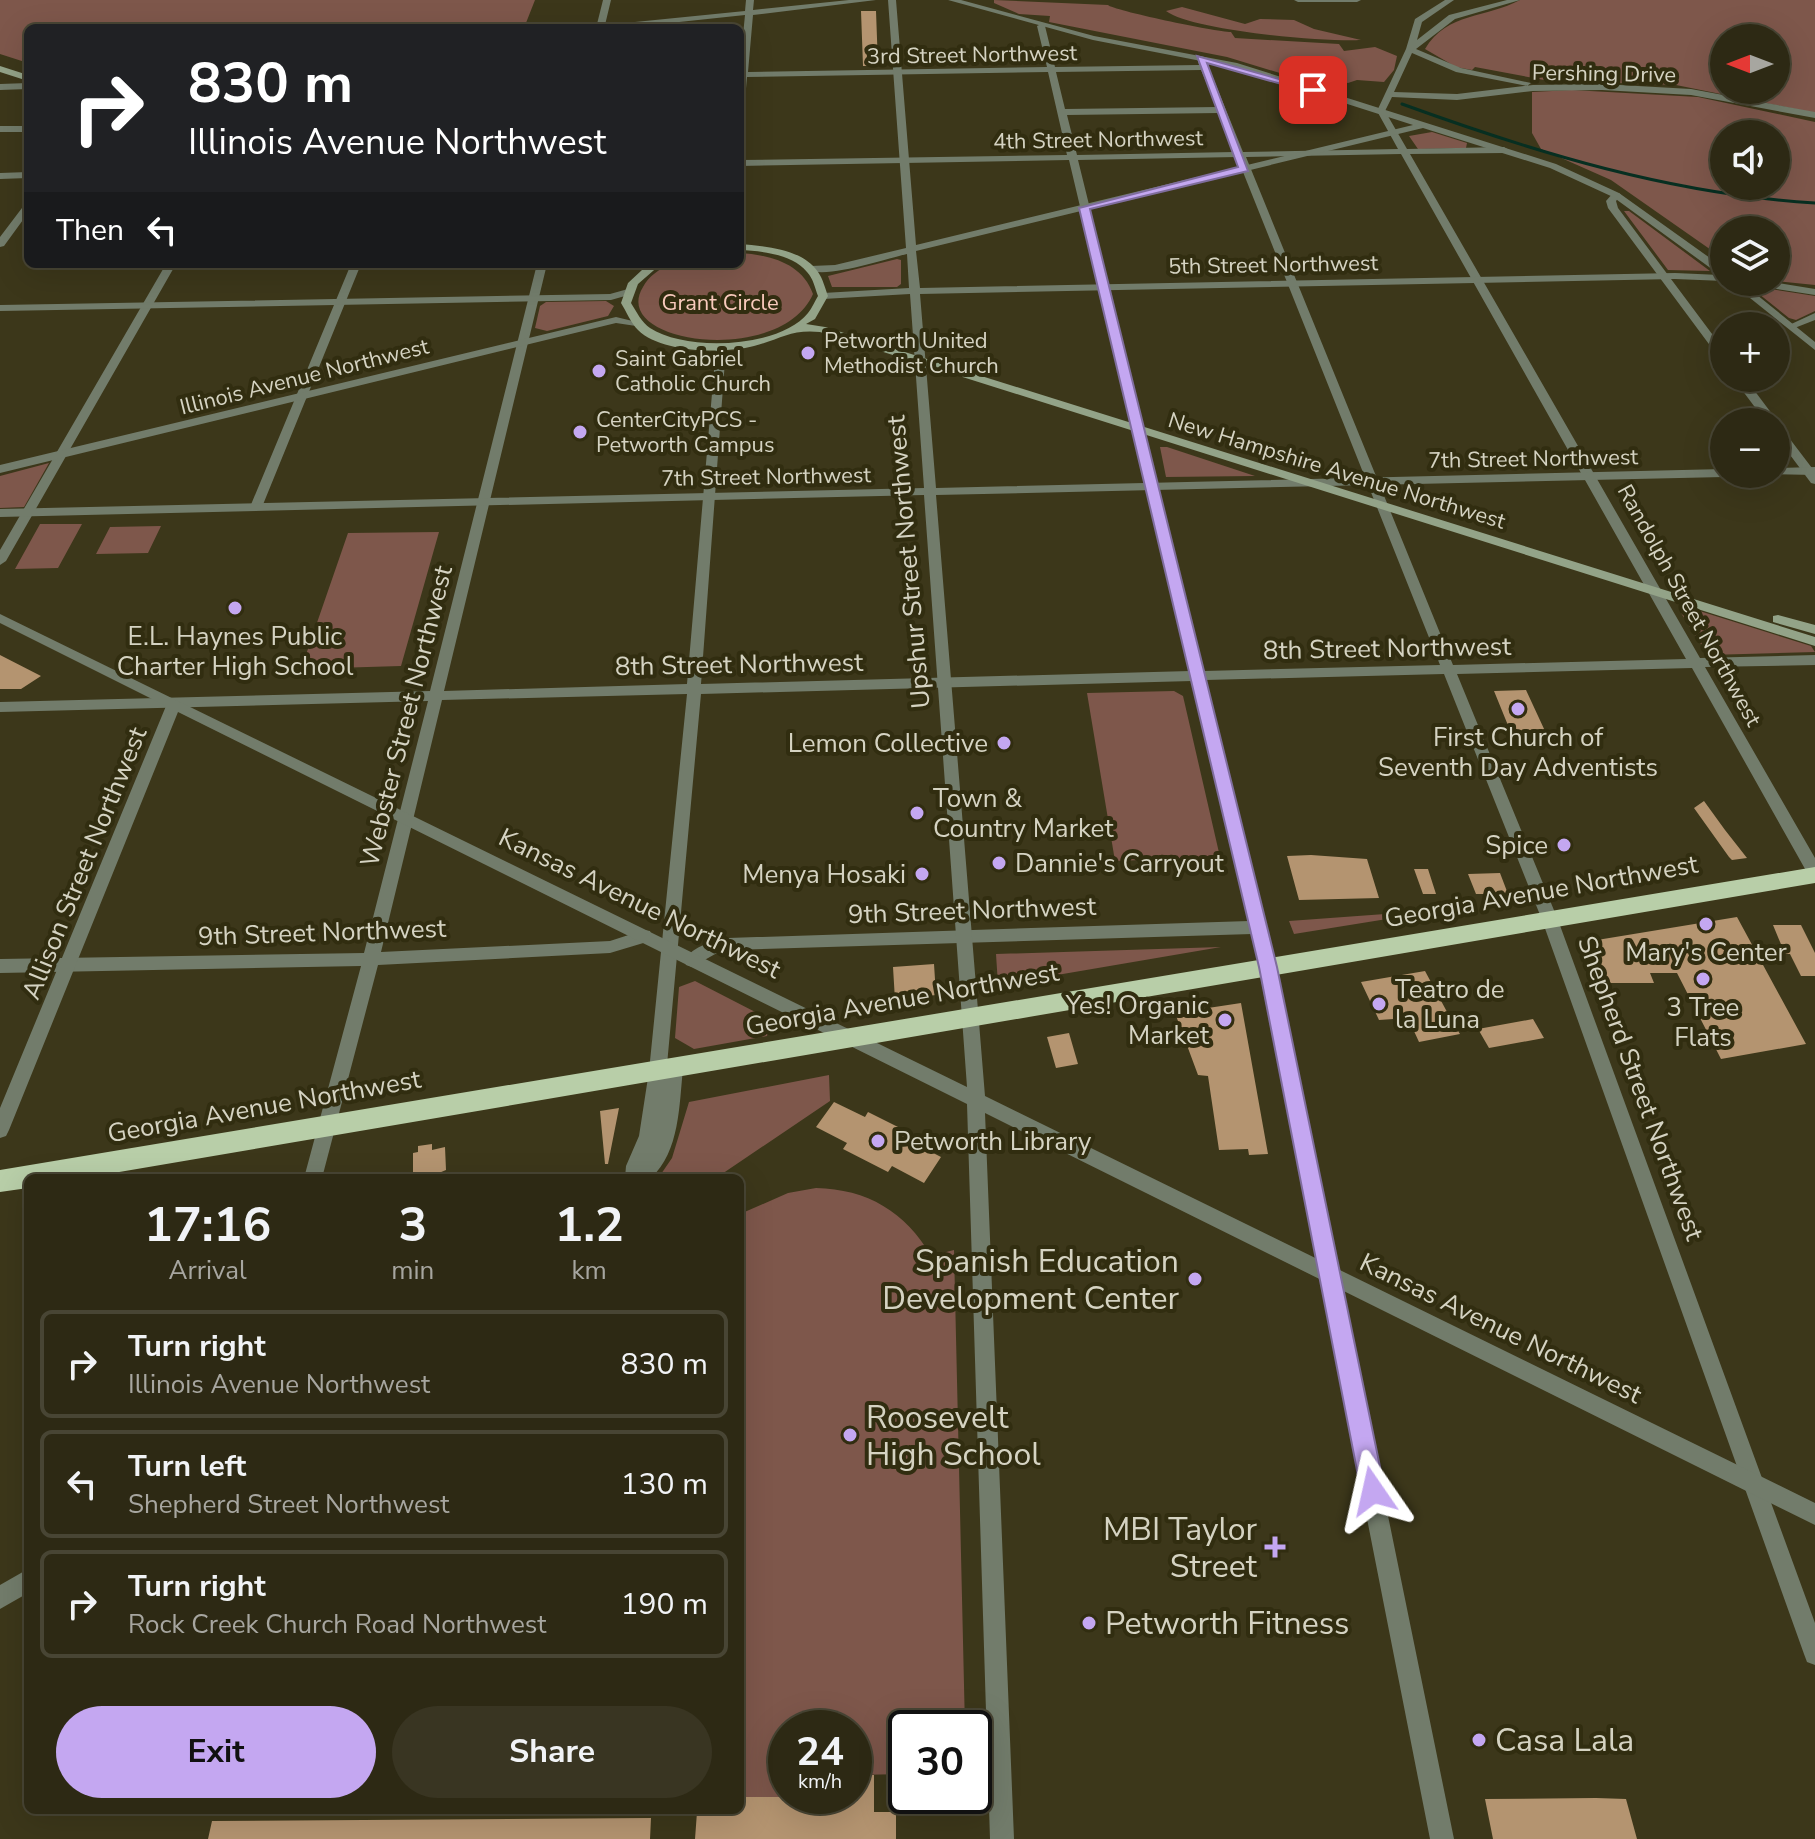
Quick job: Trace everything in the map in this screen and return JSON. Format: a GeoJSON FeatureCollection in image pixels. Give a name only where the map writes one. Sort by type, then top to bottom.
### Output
{"type":"FeatureCollection","features":[{"type":"Feature","properties":{"kind":"highway","name":"Georgia Avenue Northwest"},"geometry":{"type":"LineString","coordinates":[[42,1174],[1815,874]]}},
{"type":"Feature","properties":{"kind":"highway","name":"Georgia Avenue Northwest"},"geometry":{"type":"LineString","coordinates":[[0,1181],[24,1177]]}},
{"type":"Feature","properties":{"kind":"main road"},"geometry":{"type":"LineString","coordinates":[[0,69],[24,77]]}},
{"type":"Feature","properties":{"kind":"main road"},"geometry":{"type":"LineString","coordinates":[[638,271],[628,301],[636,323],[670,341],[721,347],[762,342],[800,327],[816,312],[823,296],[822,284],[811,269],[783,254],[744,248]]}},
{"type":"Feature","properties":{"kind":"main road"},"geometry":{"type":"LineString","coordinates":[[632,268],[638,271],[646,268]]}},
{"type":"Feature","properties":{"kind":"main road","name":"New Hampshire Avenue Northwest"},"geometry":{"type":"LineString","coordinates":[[816,312],[828,324],[919,356]]}},
{"type":"Feature","properties":{"kind":"main road","name":"New Hampshire Avenue Northwest"},"geometry":{"type":"LineString","coordinates":[[800,327],[821,329],[919,356],[1343,483]]}},
{"type":"Feature","properties":{"kind":"main road","name":"New Hampshire Avenue Northwest"},"geometry":{"type":"LineString","coordinates":[[1136,423],[1312,484],[1378,494],[1815,630]]}},
{"type":"Feature","properties":{"kind":"main road","name":"New Hampshire Avenue Northwest"},"geometry":{"type":"LineString","coordinates":[[1378,494],[1659,593],[1815,642]]}},
{"type":"Feature","properties":{"kind":"street"},"geometry":{"type":"LineString","coordinates":[[601,24],[607,0]]}},
{"type":"Feature","properties":{"kind":"street"},"geometry":{"type":"LineString","coordinates":[[744,54],[750,0]]}},
{"type":"Feature","properties":{"kind":"street"},"geometry":{"type":"LineString","coordinates":[[639,24],[872,0]]}},
{"type":"Feature","properties":{"kind":"street","name":"Upshur Street Northwest"},"geometry":{"type":"LineString","coordinates":[[892,0],[972,1017],[1002,1839]]}},
{"type":"Feature","properties":{"kind":"street"},"geometry":{"type":"LineString","coordinates":[[952,0],[1041,26],[1202,63],[1241,67],[1504,150],[1581,177],[1616,195],[1710,266]]}},
{"type":"Feature","properties":{"kind":"street"},"geometry":{"type":"LineString","coordinates":[[1298,0],[1357,0]]}},
{"type":"Feature","properties":{"kind":"street"},"geometry":{"type":"LineString","coordinates":[[1381,111],[1392,94],[1418,21],[1450,0]]}},
{"type":"Feature","properties":{"kind":"street"},"geometry":{"type":"LineString","coordinates":[[1410,49],[1452,17],[1516,0]]}},
{"type":"Feature","properties":{"kind":"street"},"geometry":{"type":"LineString","coordinates":[[1041,26],[1268,967],[1442,1839]]}},
{"type":"Feature","properties":{"kind":"street"},"geometry":{"type":"LineString","coordinates":[[1410,49],[1459,70],[1550,87]]}},
{"type":"Feature","properties":{"kind":"street","name":"3rd Street Northwest"},"geometry":{"type":"LineString","coordinates":[[744,75],[1051,70],[1202,63]]}},
{"type":"Feature","properties":{"kind":"street","name":"Shepherd Street Northwest"},"geometry":{"type":"LineString","coordinates":[[1202,63],[1550,920],[1815,1654]]}},
{"type":"Feature","properties":{"kind":"street"},"geometry":{"type":"LineString","coordinates":[[0,87],[24,86]]}},
{"type":"Feature","properties":{"kind":"street","name":"Pershing Drive"},"geometry":{"type":"LineString","coordinates":[[1392,94],[1457,97],[1550,87],[1691,92],[1815,115]]}},
{"type":"Feature","properties":{"kind":"street"},"geometry":{"type":"LineString","coordinates":[[1061,112],[1221,110]]}},
{"type":"Feature","properties":{"kind":"street","name":"Randolph Street Northwest"},"geometry":{"type":"LineString","coordinates":[[1381,111],[1659,593],[1815,874]]}},
{"type":"Feature","properties":{"kind":"street"},"geometry":{"type":"LineString","coordinates":[[811,269],[835,268],[1424,125]]}},
{"type":"Feature","properties":{"kind":"street"},"geometry":{"type":"LineString","coordinates":[[0,129],[24,129]]}},
{"type":"Feature","properties":{"kind":"street","name":"4th Street Northwest"},"geometry":{"type":"LineString","coordinates":[[744,163],[1504,150]]}},
{"type":"Feature","properties":{"kind":"street"},"geometry":{"type":"LineString","coordinates":[[0,176],[24,175]]}},
{"type":"Feature","properties":{"kind":"street"},"geometry":{"type":"LineString","coordinates":[[1616,195],[1611,201],[1613,208],[1710,338]]}},
{"type":"Feature","properties":{"kind":"street"},"geometry":{"type":"LineString","coordinates":[[0,244],[24,211]]}},
{"type":"Feature","properties":{"kind":"street"},"geometry":{"type":"LineString","coordinates":[[0,561],[169,268]]}},
{"type":"Feature","properties":{"kind":"street"},"geometry":{"type":"LineString","coordinates":[[256,507],[354,268]]}},
{"type":"Feature","properties":{"kind":"street","name":"Webster Street Northwest"},"geometry":{"type":"LineString","coordinates":[[314,1174],[371,959],[541,268]]}},
{"type":"Feature","properties":{"kind":"street","name":"5th Street Northwest"},"geometry":{"type":"LineString","coordinates":[[823,296],[915,291],[1710,276]]}},
{"type":"Feature","properties":{"kind":"street"},"geometry":{"type":"LineString","coordinates":[[1790,288],[1815,292]]}},
{"type":"Feature","properties":{"kind":"street"},"geometry":{"type":"LineString","coordinates":[[1753,296],[1815,347]]}},
{"type":"Feature","properties":{"kind":"street"},"geometry":{"type":"LineString","coordinates":[[0,308],[611,297],[628,301]]}},
{"type":"Feature","properties":{"kind":"street","name":"Illinois Avenue Northwest"},"geometry":{"type":"LineString","coordinates":[[616,320],[628,301]]}},
{"type":"Feature","properties":{"kind":"street"},"geometry":{"type":"LineString","coordinates":[[1792,326],[1815,316]]}},
{"type":"Feature","properties":{"kind":"street","name":"Illinois Avenue Northwest"},"geometry":{"type":"LineString","coordinates":[[0,469],[616,320],[636,323]]}},
{"type":"Feature","properties":{"kind":"street"},"geometry":{"type":"LineString","coordinates":[[645,1174],[660,1149],[666,1070],[669,949],[694,690],[721,347]]}},
{"type":"Feature","properties":{"kind":"street"},"geometry":{"type":"LineString","coordinates":[[1790,445],[1813,474]]}},
{"type":"Feature","properties":{"kind":"street","name":"7th Street Northwest"},"geometry":{"type":"LineString","coordinates":[[0,513],[1343,483],[1378,494],[1592,477],[1710,473]]}},
{"type":"Feature","properties":{"kind":"street"},"geometry":{"type":"LineString","coordinates":[[1790,473],[1813,474]]}},
{"type":"Feature","properties":{"kind":"street","name":"Kansas Avenue Northwest"},"geometry":{"type":"LineString","coordinates":[[0,618],[1815,1514]]}},
{"type":"Feature","properties":{"kind":"street","name":"8th Street Northwest"},"geometry":{"type":"LineString","coordinates":[[0,707],[1815,660]]}},
{"type":"Feature","properties":{"kind":"street","name":"Allison Street Northwest"},"geometry":{"type":"LineString","coordinates":[[0,1130],[174,703]]}},
{"type":"Feature","properties":{"kind":"street","name":"9th Street Northwest"},"geometry":{"type":"LineString","coordinates":[[692,960],[713,947],[728,944],[1258,927]]}},
{"type":"Feature","properties":{"kind":"street","name":"9th Street Northwest"},"geometry":{"type":"LineString","coordinates":[[0,966],[371,959],[610,947],[644,936]]}},
{"type":"Feature","properties":{"kind":"street"},"geometry":{"type":"LineString","coordinates":[[0,1598],[24,1583]]}},
{"type":"Feature","properties":{"kind":"green space"},"geometry":{"type":"Polygon","coordinates":[[[0,0],[535,0],[526,24],[24,24],[24,62],[0,54],[0,0]]]}},
{"type":"Feature","properties":{"kind":"green space"},"geometry":{"type":"Polygon","coordinates":[[[994,0],[1108,5],[1165,20],[1231,32],[1235,38],[1339,44],[1344,51],[1375,47],[1397,56],[1394,70],[1384,82],[1357,80],[1348,83],[1326,78],[1316,84],[1227,57],[1049,22],[1050,16],[1019,14],[994,3],[994,0]]]}},
{"type":"Feature","properties":{"kind":"green space"},"geometry":{"type":"Polygon","coordinates":[[[1520,0],[1815,0],[1815,113],[1770,104],[1790,104],[1790,24],[1710,24],[1710,92],[1676,85],[1544,80],[1475,67],[1472,70],[1456,67],[1425,49],[1444,28],[1520,0]]]}},
{"type":"Feature","properties":{"kind":"green space"},"geometry":{"type":"Polygon","coordinates":[[[1182,7],[1245,24],[1260,19],[1294,20],[1314,29],[1361,40],[1290,37],[1230,29],[1181,18],[1166,11],[1182,7]]]}},
{"type":"Feature","properties":{"kind":"green space"},"geometry":{"type":"Polygon","coordinates":[[[1572,90],[1698,97],[1710,100],[1710,104],[1731,104],[1815,122],[1815,285],[1790,282],[1790,216],[1710,216],[1710,249],[1611,180],[1541,149],[1532,133],[1532,92],[1572,90]]]}},
{"type":"Feature","properties":{"kind":"green space"},"geometry":{"type":"Polygon","coordinates":[[[1432,132],[1467,143],[1466,148],[1418,149],[1409,136],[1432,132]]]}},
{"type":"Feature","properties":{"kind":"green space"},"geometry":{"type":"Polygon","coordinates":[[[1624,211],[1629,211],[1710,271],[1668,270],[1624,211]]]}},
{"type":"Feature","properties":{"kind":"green space","name":"Grant Circle"},"geometry":{"type":"Polygon","coordinates":[[[744,254],[763,256],[793,268],[808,283],[813,294],[795,317],[768,332],[736,339],[703,339],[673,334],[650,322],[639,307],[643,287],[663,268],[744,268],[744,254]]]}},
{"type":"Feature","properties":{"kind":"green space"},"geometry":{"type":"Polygon","coordinates":[[[901,260],[901,284],[897,287],[832,287],[828,276],[901,260]]]}},
{"type":"Feature","properties":{"kind":"green space"},"geometry":{"type":"Polygon","coordinates":[[[1790,292],[1815,296],[1815,311],[1796,320],[1790,318],[1790,312],[1782,312],[1762,296],[1790,296],[1790,292]]]}},
{"type":"Feature","properties":{"kind":"green space"},"geometry":{"type":"Polygon","coordinates":[[[606,301],[614,306],[608,316],[547,331],[535,328],[540,306],[546,302],[606,301]]]}},
{"type":"Feature","properties":{"kind":"green space"},"geometry":{"type":"Polygon","coordinates":[[[1160,447],[1167,447],[1255,476],[1166,477],[1160,447]]]}},
{"type":"Feature","properties":{"kind":"green space"},"geometry":{"type":"Polygon","coordinates":[[[49,463],[24,507],[0,508],[0,476],[49,463]]]}},
{"type":"Feature","properties":{"kind":"green space"},"geometry":{"type":"Polygon","coordinates":[[[40,524],[82,524],[58,568],[15,569],[40,524]]]}},
{"type":"Feature","properties":{"kind":"green space"},"geometry":{"type":"Polygon","coordinates":[[[161,526],[148,553],[96,554],[110,527],[161,526]]]}},
{"type":"Feature","properties":{"kind":"green space"},"geometry":{"type":"Polygon","coordinates":[[[439,532],[401,666],[301,669],[348,533],[439,532]]]}},
{"type":"Feature","properties":{"kind":"green space"},"geometry":{"type":"Polygon","coordinates":[[[1690,608],[1811,646],[1815,652],[1708,655],[1681,613],[1682,609],[1690,608]]]}},
{"type":"Feature","properties":{"kind":"green space"},"geometry":{"type":"Polygon","coordinates":[[[1174,691],[1183,696],[1220,857],[1115,861],[1087,693],[1174,691]]]}},
{"type":"Feature","properties":{"kind":"green space"},"geometry":{"type":"Polygon","coordinates":[[[1385,914],[1387,919],[1294,934],[1289,921],[1385,914]]]}},
{"type":"Feature","properties":{"kind":"green space"},"geometry":{"type":"Polygon","coordinates":[[[1221,947],[998,985],[996,954],[1221,947]]]}},
{"type":"Feature","properties":{"kind":"green space"},"geometry":{"type":"Polygon","coordinates":[[[695,981],[771,1020],[767,1036],[694,1049],[675,1038],[679,987],[695,981]]]}},
{"type":"Feature","properties":{"kind":"green space"},"geometry":{"type":"Polygon","coordinates":[[[829,1075],[830,1101],[722,1174],[661,1174],[672,1158],[689,1102],[829,1075]]]}},
{"type":"Feature","properties":{"kind":"green space","name":"Roosevelt High School"},"geometry":{"type":"Polygon","coordinates":[[[816,1188],[835,1189],[868,1198],[897,1215],[921,1240],[931,1256],[954,1250],[965,1710],[888,1710],[888,1774],[872,1775],[872,1710],[768,1710],[768,1797],[744,1800],[744,1212],[788,1193],[816,1188]]]}},
{"type":"Feature","properties":{"kind":"building"},"geometry":{"type":"Polygon","coordinates":[[[861,11],[876,11],[878,66],[863,66],[861,11]]]}},
{"type":"Feature","properties":{"kind":"building"},"geometry":{"type":"Polygon","coordinates":[[[0,655],[41,676],[21,689],[0,689],[0,655]]]}},
{"type":"Feature","properties":{"kind":"building","name":"First Church of Seventh Day Adventists"},"geometry":{"type":"Polygon","coordinates":[[[1526,690],[1551,744],[1516,745],[1494,691],[1526,690]]]}},
{"type":"Feature","properties":{"kind":"building"},"geometry":{"type":"Polygon","coordinates":[[[1704,801],[1747,858],[1732,860],[1729,857],[1694,808],[1704,801]]]}},
{"type":"Feature","properties":{"kind":"building"},"geometry":{"type":"Polygon","coordinates":[[[1287,856],[1367,859],[1379,898],[1299,900],[1287,856]]]}},
{"type":"Feature","properties":{"kind":"building"},"geometry":{"type":"Polygon","coordinates":[[[1414,869],[1428,869],[1436,894],[1423,894],[1414,869]]]}},
{"type":"Feature","properties":{"kind":"building"},"geometry":{"type":"Polygon","coordinates":[[[1500,873],[1508,894],[1476,894],[1468,874],[1500,873]]]}},
{"type":"Feature","properties":{"kind":"building","name":"3 Tree Flats"},"geometry":{"type":"Polygon","coordinates":[[[1737,917],[1806,1044],[1721,1059],[1677,973],[1650,973],[1654,983],[1608,983],[1591,941],[1737,917]]]}},
{"type":"Feature","properties":{"kind":"building"},"geometry":{"type":"Polygon","coordinates":[[[1773,925],[1801,925],[1815,953],[1815,976],[1801,976],[1790,954],[1785,954],[1773,925]]]}},
{"type":"Feature","properties":{"kind":"building"},"geometry":{"type":"Polygon","coordinates":[[[934,964],[936,995],[895,1000],[893,967],[934,964]]]}},
{"type":"Feature","properties":{"kind":"building"},"geometry":{"type":"Polygon","coordinates":[[[1425,971],[1460,1034],[1419,1042],[1408,1018],[1379,1020],[1361,982],[1425,971]]]}},
{"type":"Feature","properties":{"kind":"building"},"geometry":{"type":"Polygon","coordinates":[[[1241,1003],[1268,1154],[1249,1155],[1248,1149],[1219,1150],[1208,1076],[1198,1075],[1175,1013],[1241,1003]]]}},
{"type":"Feature","properties":{"kind":"building"},"geometry":{"type":"Polygon","coordinates":[[[1533,1019],[1544,1038],[1489,1048],[1478,1029],[1533,1019]]]}},
{"type":"Feature","properties":{"kind":"building"},"geometry":{"type":"Polygon","coordinates":[[[1069,1033],[1078,1064],[1056,1068],[1047,1037],[1069,1033]]]}},
{"type":"Feature","properties":{"kind":"building","name":"Petworth Library"},"geometry":{"type":"Polygon","coordinates":[[[834,1102],[865,1117],[868,1112],[912,1134],[908,1140],[941,1157],[924,1183],[892,1166],[888,1172],[843,1149],[847,1143],[816,1127],[834,1102]]]}},
{"type":"Feature","properties":{"kind":"building"},"geometry":{"type":"Polygon","coordinates":[[[619,1108],[608,1164],[605,1164],[600,1111],[619,1108]]]}},
{"type":"Feature","properties":{"kind":"building"},"geometry":{"type":"Polygon","coordinates":[[[432,1144],[432,1150],[445,1147],[446,1170],[436,1174],[413,1174],[413,1153],[418,1152],[418,1146],[432,1144]]]}},
{"type":"Feature","properties":{"kind":"building"},"geometry":{"type":"Polygon","coordinates":[[[874,1775],[874,1812],[896,1814],[896,1839],[695,1839],[697,1814],[744,1814],[744,1797],[768,1797],[768,1814],[872,1814],[874,1775]]]}},
{"type":"Feature","properties":{"kind":"building"},"geometry":{"type":"Polygon","coordinates":[[[1485,1799],[1626,1799],[1637,1839],[1493,1839],[1485,1799]]]}},
{"type":"Feature","properties":{"kind":"building"},"geometry":{"type":"Polygon","coordinates":[[[651,1818],[650,1839],[208,1839],[212,1821],[651,1818]]]}},
{"type":"Feature","properties":{"kind":"waterway"},"geometry":{"type":"LineString","coordinates":[[1402,104],[1503,139],[1657,181],[1709,191],[1815,203]]}},
{"type":"Feature","properties":{"kind":"place","name":"Petworth United Methodist Church"},"geometry":{"type":"Point","coordinates":[808,353]}},
{"type":"Feature","properties":{"kind":"place","name":"Saint Gabriel Catholic Church"},"geometry":{"type":"Point","coordinates":[599,371]}},
{"type":"Feature","properties":{"kind":"place","name":"CenterCityPCS - Petworth Campus"},"geometry":{"type":"Point","coordinates":[580,432]}},
{"type":"Feature","properties":{"kind":"place","name":"E.L. Haynes Public Charter High School"},"geometry":{"type":"Point","coordinates":[235,608]}},
{"type":"Feature","properties":{"kind":"place","name":"First Church of Seventh Day Adventists"},"geometry":{"type":"Point","coordinates":[1518,709]}},
{"type":"Feature","properties":{"kind":"place","name":"Lemon Collective"},"geometry":{"type":"Point","coordinates":[1004,743]}},
{"type":"Feature","properties":{"kind":"place","name":"Town & Country Market"},"geometry":{"type":"Point","coordinates":[917,813]}},
{"type":"Feature","properties":{"kind":"place","name":"Spice"},"geometry":{"type":"Point","coordinates":[1564,845]}},
{"type":"Feature","properties":{"kind":"place","name":"Dannie's Carryout"},"geometry":{"type":"Point","coordinates":[999,863]}},
{"type":"Feature","properties":{"kind":"place","name":"Menya Hosaki"},"geometry":{"type":"Point","coordinates":[922,874]}},
{"type":"Feature","properties":{"kind":"place","name":"Mary's Center"},"geometry":{"type":"Point","coordinates":[1706,924]}},
{"type":"Feature","properties":{"kind":"place","name":"3 Tree Flats"},"geometry":{"type":"Point","coordinates":[1703,979]}},
{"type":"Feature","properties":{"kind":"place","name":"Teatro de la Luna"},"geometry":{"type":"Point","coordinates":[1379,1004]}},
{"type":"Feature","properties":{"kind":"place","name":"Yes! Organic Market"},"geometry":{"type":"Point","coordinates":[1225,1020]}},
{"type":"Feature","properties":{"kind":"place","name":"Petworth Library"},"geometry":{"type":"Point","coordinates":[878,1141]}},
{"type":"Feature","properties":{"kind":"place","name":"Spanish Education Development Center"},"geometry":{"type":"Point","coordinates":[1195,1279]}},
{"type":"Feature","properties":{"kind":"place","name":"Roosevelt High School"},"geometry":{"type":"Point","coordinates":[850,1435]}},
{"type":"Feature","properties":{"kind":"place","name":"MBI Taylor Street"},"geometry":{"type":"Point","coordinates":[1275,1547]}},
{"type":"Feature","properties":{"kind":"place","name":"Petworth Fitness"},"geometry":{"type":"Point","coordinates":[1089,1623]}},
{"type":"Feature","properties":{"kind":"place","name":"Casa Lala"},"geometry":{"type":"Point","coordinates":[1479,1740]}},
{"type":"Feature","properties":{"kind":"route"},"geometry":{"type":"LineString","coordinates":[[1313,90],[1201,58],[1244,169],[1084,208],[1134,417],[1143,441],[1268,967],[1373,1491]]}}]}
